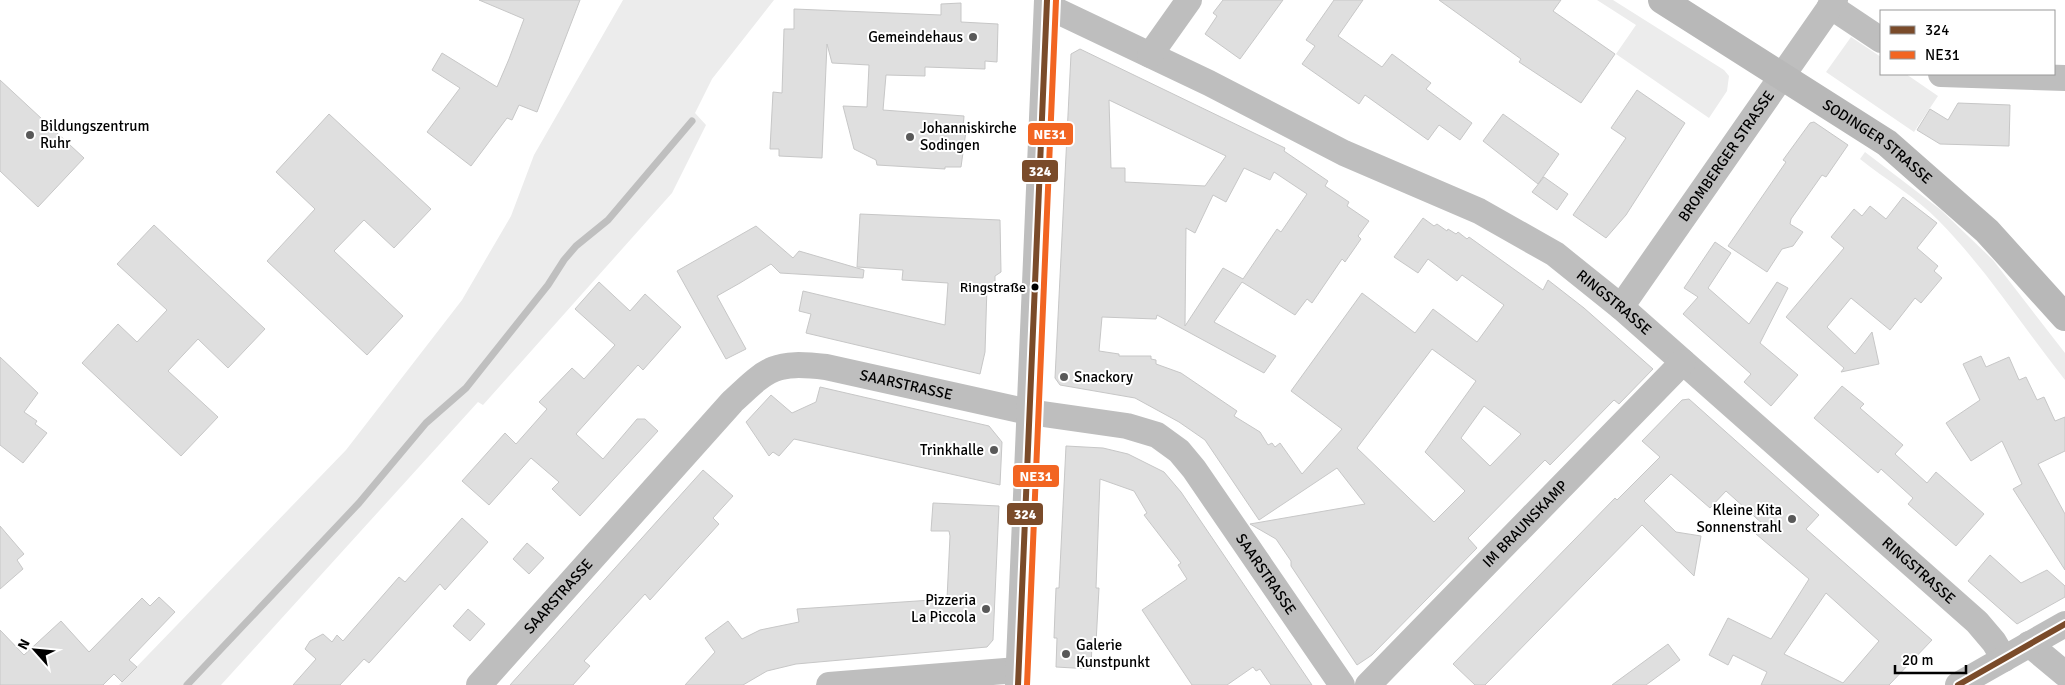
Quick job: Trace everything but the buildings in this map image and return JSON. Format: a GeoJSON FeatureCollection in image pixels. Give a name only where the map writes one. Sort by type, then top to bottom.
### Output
{"type":"FeatureCollection","features":[{"type":"Feature","properties":{"kind":"main road","name":"SODINGER STRASSE"},"geometry":{"type":"LineString","coordinates":[[1662,0],[1887,142],[1987,231],[2065,317]]}},
{"type":"Feature","properties":{"kind":"street"},"geometry":{"type":"LineString","coordinates":[[1150,55],[1189,0]]}},
{"type":"Feature","properties":{"kind":"street"},"geometry":{"type":"LineString","coordinates":[[829,685],[1018,678],[1047,3]]}},
{"type":"Feature","properties":{"kind":"street","name":"RINGSTRASSE"},"geometry":{"type":"LineString","coordinates":[[1047,3],[1344,153],[1479,211],[1555,254],[1621,306],[1977,622],[1994,642],[2004,659]]}},
{"type":"Feature","properties":{"kind":"street","name":"BROMBERGER STRASSE"},"geometry":{"type":"LineString","coordinates":[[1621,306],[1833,3],[1880,39]]}},
{"type":"Feature","properties":{"kind":"street"},"geometry":{"type":"LineString","coordinates":[[1972,75],[2065,78]]}},
{"type":"Feature","properties":{"kind":"street","name":"IM BRAUNSKAMP"},"geometry":{"type":"LineString","coordinates":[[1368,685],[1683,362]]}},
{"type":"Feature","properties":{"kind":"street","name":"SAARSTRASSE"},"geometry":{"type":"LineString","coordinates":[[480,685],[725,410],[766,371],[782,365],[800,364],[826,367],[1029,412],[1127,426],[1157,435],[1179,451],[1342,685]]}},
{"type":"Feature","properties":{"kind":"street"},"geometry":{"type":"LineString","coordinates":[[1958,685],[2065,624]]}},
{"type":"Feature","properties":{"kind":"street"},"geometry":{"type":"LineString","coordinates":[[2029,644],[2065,674]]}},
{"type":"Feature","properties":{"kind":"shaded area"},"geometry":{"type":"Polygon","coordinates":[[[623,0],[774,0],[712,79],[695,113],[706,125],[672,193],[483,405],[478,402],[221,685],[119,685],[346,450],[462,300],[511,216],[534,155],[623,0]]]}},
{"type":"Feature","properties":{"kind":"shaded area"},"geometry":{"type":"Polygon","coordinates":[[[1597,0],[1613,0],[1724,70],[1729,76],[1727,91],[1709,118],[1616,54],[1636,25],[1597,0]]]}},
{"type":"Feature","properties":{"kind":"shaded area"},"geometry":{"type":"Polygon","coordinates":[[[1851,37],[1880,56],[1880,75],[1907,75],[1938,96],[1914,132],[1826,72],[1851,37]]]}},
{"type":"Feature","properties":{"kind":"shaded area"},"geometry":{"type":"Polygon","coordinates":[[[1865,152],[1941,210],[1993,260],[2065,353],[2065,380],[1973,259],[1921,204],[1860,159],[1865,152]]]}},
{"type":"Feature","properties":{"kind":"waterway"},"geometry":{"type":"LineString","coordinates":[[187,685],[359,503],[426,423],[466,388],[548,285],[564,260],[576,246],[608,220],[692,121]]}},
{"type":"Feature","properties":{"kind":"transit line","name":"324"},"geometry":{"type":"LineString","coordinates":[[1018,685],[1047,0]]}},
{"type":"Feature","properties":{"kind":"transit line","name":"NE31"},"geometry":{"type":"LineString","coordinates":[[1027,685],[1056,0]]}},
{"type":"Feature","properties":{"kind":"transit line","name":"324"},"geometry":{"type":"LineString","coordinates":[[1958,685],[2065,624]]}},
{"type":"Feature","properties":{"kind":"place","name":"Gemeindehaus"},"geometry":{"type":"Point","coordinates":[973,37]}},
{"type":"Feature","properties":{"kind":"place","name":"Bildungszentrum Ruhr"},"geometry":{"type":"Point","coordinates":[30,135]}},
{"type":"Feature","properties":{"kind":"place","name":"Johanniskirche Sodingen"},"geometry":{"type":"Point","coordinates":[910,137]}},
{"type":"Feature","properties":{"kind":"place","name":"Ringstraße"},"geometry":{"type":"Point","coordinates":[1035,287]}},
{"type":"Feature","properties":{"kind":"place","name":"Snackory"},"geometry":{"type":"Point","coordinates":[1064,377]}},
{"type":"Feature","properties":{"kind":"place","name":"Trinkhalle"},"geometry":{"type":"Point","coordinates":[994,450]}},
{"type":"Feature","properties":{"kind":"place","name":"Kleine Kita Sonnenstrahl"},"geometry":{"type":"Point","coordinates":[1792,519]}},
{"type":"Feature","properties":{"kind":"place","name":"Pizzeria La Piccola"},"geometry":{"type":"Point","coordinates":[986,609]}},
{"type":"Feature","properties":{"kind":"place","name":"Galerie Kunstpunkt"},"geometry":{"type":"Point","coordinates":[1066,654]}}]}
